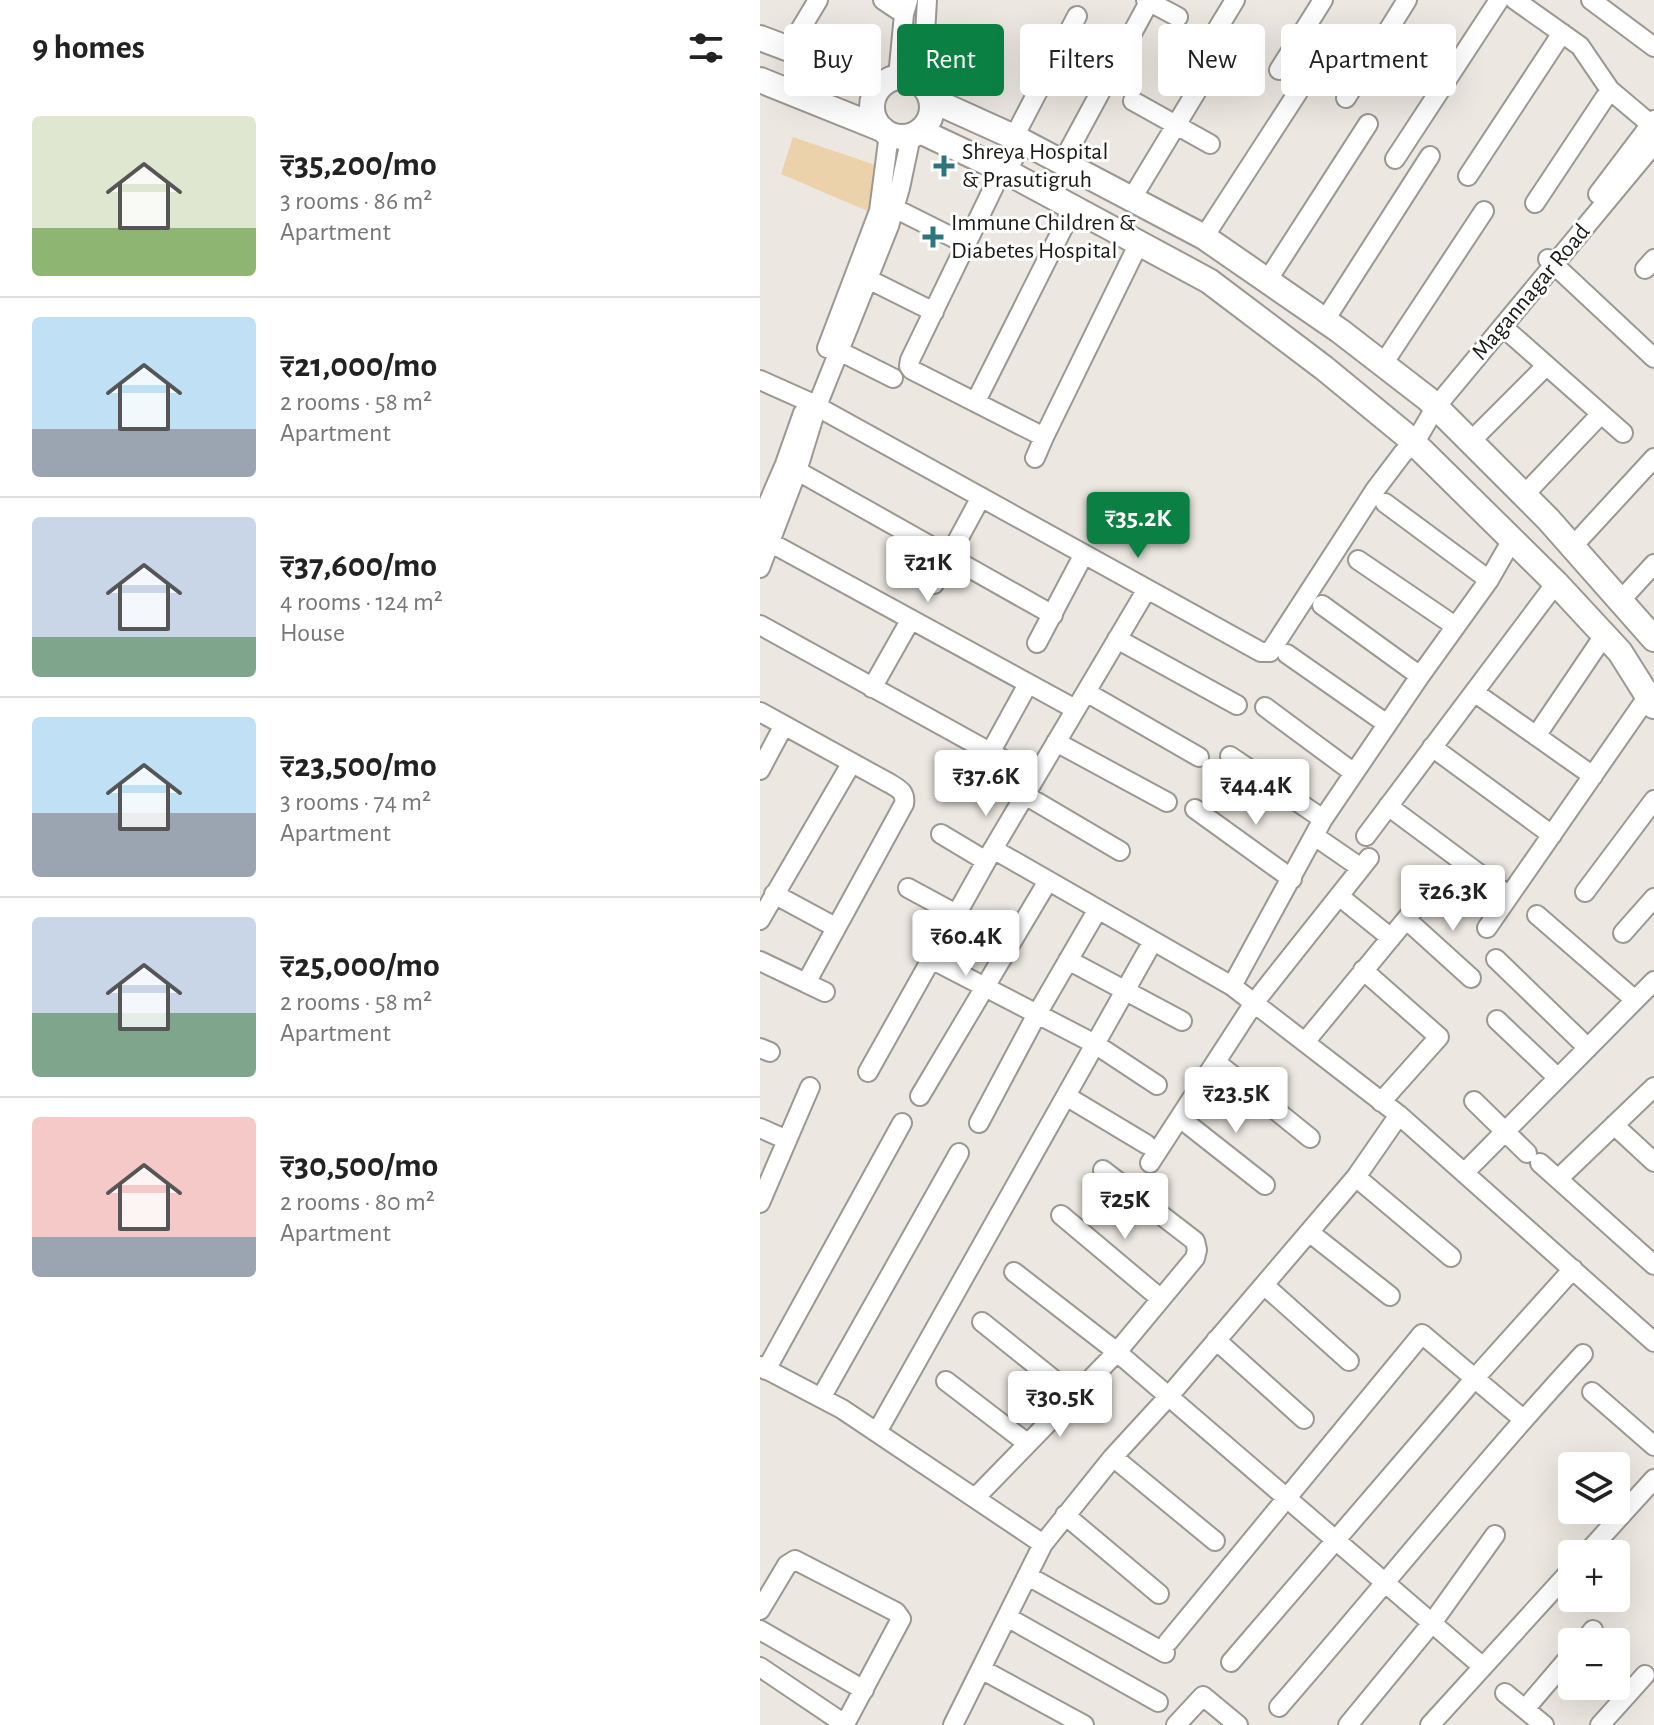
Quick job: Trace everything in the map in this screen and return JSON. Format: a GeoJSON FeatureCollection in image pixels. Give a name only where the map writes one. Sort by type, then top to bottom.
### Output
{"type":"FeatureCollection","features":[{"type":"Feature","properties":{"kind":"main road"},"geometry":{"type":"LineString","coordinates":[[760,38],[784,48]]}},
{"type":"Feature","properties":{"kind":"main road"},"geometry":{"type":"LineString","coordinates":[[881,77],[897,79]]}},
{"type":"Feature","properties":{"kind":"main road"},"geometry":{"type":"LineString","coordinates":[[760,80],[1004,171],[1209,281],[1324,368],[1512,540],[1605,634],[1651,701]]}},
{"type":"Feature","properties":{"kind":"main road"},"geometry":{"type":"LineString","coordinates":[[890,80],[874,94],[871,106],[874,119],[900,133],[929,122],[927,96]]}},
{"type":"Feature","properties":{"kind":"main road"},"geometry":{"type":"LineString","coordinates":[[935,96],[1204,237],[1325,320],[1431,403],[1573,546],[1654,639]]}},
{"type":"Feature","properties":{"kind":"street"},"geometry":{"type":"LineString","coordinates":[[804,24],[818,0]]}},
{"type":"Feature","properties":{"kind":"street"},"geometry":{"type":"LineString","coordinates":[[883,0],[906,7],[890,80]]}},
{"type":"Feature","properties":{"kind":"street"},"geometry":{"type":"LineString","coordinates":[[927,0],[927,24]]}},
{"type":"Feature","properties":{"kind":"street"},"geometry":{"type":"LineString","coordinates":[[1226,24],[1235,0]]}},
{"type":"Feature","properties":{"kind":"street"},"geometry":{"type":"LineString","coordinates":[[1279,70],[1323,0]]}},
{"type":"Feature","properties":{"kind":"street"},"geometry":{"type":"LineString","coordinates":[[1346,98],[1407,0]]}},
{"type":"Feature","properties":{"kind":"street"},"geometry":{"type":"LineString","coordinates":[[1395,159],[1499,0]]}},
{"type":"Feature","properties":{"kind":"street"},"geometry":{"type":"LineString","coordinates":[[1515,0],[1580,46],[1610,90],[1653,123]]}},
{"type":"Feature","properties":{"kind":"street"},"geometry":{"type":"LineString","coordinates":[[1591,0],[1654,47]]}},
{"type":"Feature","properties":{"kind":"street"},"geometry":{"type":"LineString","coordinates":[[1062,163],[1148,1],[1178,17]]}},
{"type":"Feature","properties":{"kind":"street"},"geometry":{"type":"LineString","coordinates":[[1044,437],[909,366],[1077,16]]}},
{"type":"Feature","properties":{"kind":"street"},"geometry":{"type":"LineString","coordinates":[[1468,176],[1562,33]]}},
{"type":"Feature","properties":{"kind":"street"},"geometry":{"type":"LineString","coordinates":[[1535,203],[1610,90]]}},
{"type":"Feature","properties":{"kind":"street"},"geometry":{"type":"LineString","coordinates":[[1132,198],[1193,96]]}},
{"type":"Feature","properties":{"kind":"street"},"geometry":{"type":"LineString","coordinates":[[1204,237],[1295,96]]}},
{"type":"Feature","properties":{"kind":"street"},"geometry":{"type":"LineString","coordinates":[[1133,101],[1210,144]]}},
{"type":"Feature","properties":{"kind":"street","name":"Magannagar Road"},"geometry":{"type":"LineString","coordinates":[[1431,403],[1503,327],[1653,123]]}},
{"type":"Feature","properties":{"kind":"street"},"geometry":{"type":"LineString","coordinates":[[1267,281],[1368,124]]}},
{"type":"Feature","properties":{"kind":"street"},"geometry":{"type":"LineString","coordinates":[[812,404],[839,351],[894,208],[900,133]]}},
{"type":"Feature","properties":{"kind":"street"},"geometry":{"type":"LineString","coordinates":[[760,568],[765,539],[879,211],[900,133]]}},
{"type":"Feature","properties":{"kind":"street","name":"Magannagar Road"},"geometry":{"type":"LineString","coordinates":[[1431,403],[1654,144]]}},
{"type":"Feature","properties":{"kind":"street"},"geometry":{"type":"LineString","coordinates":[[1325,320],[1430,156]]}},
{"type":"Feature","properties":{"kind":"street"},"geometry":{"type":"LineString","coordinates":[[894,208],[966,244]]}},
{"type":"Feature","properties":{"kind":"street"},"geometry":{"type":"LineString","coordinates":[[976,401],[1073,208]]}},
{"type":"Feature","properties":{"kind":"street"},"geometry":{"type":"LineString","coordinates":[[1383,364],[1484,211]]}},
{"type":"Feature","properties":{"kind":"street"},"geometry":{"type":"LineString","coordinates":[[1035,458],[1139,243]]}},
{"type":"Feature","properties":{"kind":"street"},"geometry":{"type":"LineString","coordinates":[[1550,262],[1654,358]]}},
{"type":"Feature","properties":{"kind":"street"},"geometry":{"type":"LineString","coordinates":[[868,279],[934,312]]}},
{"type":"Feature","properties":{"kind":"street"},"geometry":{"type":"LineString","coordinates":[[1503,327],[1623,433]]}},
{"type":"Feature","properties":{"kind":"street"},"geometry":{"type":"LineString","coordinates":[[839,351],[893,378]]}},
{"type":"Feature","properties":{"kind":"street"},"geometry":{"type":"LineString","coordinates":[[1470,442],[1546,366]]}},
{"type":"Feature","properties":{"kind":"street"},"geometry":{"type":"LineString","coordinates":[[760,380],[812,404],[1261,652],[1270,652],[1408,445],[1431,403]]}},
{"type":"Feature","properties":{"kind":"street"},"geometry":{"type":"LineString","coordinates":[[1524,495],[1600,415]]}},
{"type":"Feature","properties":{"kind":"street"},"geometry":{"type":"LineString","coordinates":[[1573,546],[1654,458]]}},
{"type":"Feature","properties":{"kind":"street"},"geometry":{"type":"LineString","coordinates":[[760,522],[791,468]]}},
{"type":"Feature","properties":{"kind":"street"},"geometry":{"type":"LineString","coordinates":[[791,468],[1053,615]]}},
{"type":"Feature","properties":{"kind":"street"},"geometry":{"type":"LineString","coordinates":[[934,584],[981,497]]}},
{"type":"Feature","properties":{"kind":"street"},"geometry":{"type":"LineString","coordinates":[[1385,503],[1489,580]]}},
{"type":"Feature","properties":{"kind":"street"},"geometry":{"type":"LineString","coordinates":[[765,539],[1075,709]]}},
{"type":"Feature","properties":{"kind":"street"},"geometry":{"type":"LineString","coordinates":[[1232,986],[1354,773],[1489,580],[1512,540]]}},
{"type":"Feature","properties":{"kind":"street"},"geometry":{"type":"LineString","coordinates":[[1037,643],[1084,554]]}},
{"type":"Feature","properties":{"kind":"street"},"geometry":{"type":"LineString","coordinates":[[1358,560],[1455,626]]}},
{"type":"Feature","properties":{"kind":"street"},"geometry":{"type":"LineString","coordinates":[[1621,600],[1654,564]]}},
{"type":"Feature","properties":{"kind":"street"},"geometry":{"type":"LineString","coordinates":[[1366,836],[1556,583]]}},
{"type":"Feature","properties":{"kind":"street"},"geometry":{"type":"LineString","coordinates":[[868,1072],[989,855],[1147,589]]}},
{"type":"Feature","properties":{"kind":"street"},"geometry":{"type":"LineString","coordinates":[[1322,605],[1420,676]]}},
{"type":"Feature","properties":{"kind":"street"},"geometry":{"type":"LineString","coordinates":[[872,688],[911,619]]}},
{"type":"Feature","properties":{"kind":"street"},"geometry":{"type":"LineString","coordinates":[[760,625],[1035,777]]}},
{"type":"Feature","properties":{"kind":"street"},"geometry":{"type":"LineString","coordinates":[[1536,736],[1605,634]]}},
{"type":"Feature","properties":{"kind":"street"},"geometry":{"type":"LineString","coordinates":[[1117,639],[1237,705]]}},
{"type":"Feature","properties":{"kind":"street"},"geometry":{"type":"LineString","coordinates":[[1287,654],[1387,724]]}},
{"type":"Feature","properties":{"kind":"street"},"geometry":{"type":"LineString","coordinates":[[990,753],[1028,684]]}},
{"type":"Feature","properties":{"kind":"street"},"geometry":{"type":"LineString","coordinates":[[1086,692],[1199,757]]}},
{"type":"Feature","properties":{"kind":"street"},"geometry":{"type":"LineString","coordinates":[[1474,692],[1593,776]]}},
{"type":"Feature","properties":{"kind":"street"},"geometry":{"type":"LineString","coordinates":[[1487,928],[1593,776],[1651,701]]}},
{"type":"Feature","properties":{"kind":"street"},"geometry":{"type":"LineString","coordinates":[[1265,707],[1354,773]]}},
{"type":"Feature","properties":{"kind":"street"},"geometry":{"type":"LineString","coordinates":[[760,712],[889,783],[902,791],[905,797],[904,804],[806,983]]}},
{"type":"Feature","properties":{"kind":"street"},"geometry":{"type":"LineString","coordinates":[[760,770],[784,725]]}},
{"type":"Feature","properties":{"kind":"street"},"geometry":{"type":"LineString","coordinates":[[1056,742],[1167,802]]}},
{"type":"Feature","properties":{"kind":"street"},"geometry":{"type":"LineString","coordinates":[[1432,747],[1552,835]]}},
{"type":"Feature","properties":{"kind":"street"},"geometry":{"type":"LineString","coordinates":[[1150,1163],[1254,1003],[1365,863],[1230,756]]}},
{"type":"Feature","properties":{"kind":"street"},"geometry":{"type":"LineString","coordinates":[[760,920],[851,764]]}},
{"type":"Feature","properties":{"kind":"street"},"geometry":{"type":"LineString","coordinates":[[1025,795],[1120,851]]}},
{"type":"Feature","properties":{"kind":"street"},"geometry":{"type":"LineString","coordinates":[[1585,892],[1654,800]]}},
{"type":"Feature","properties":{"kind":"street"},"geometry":{"type":"LineString","coordinates":[[1388,806],[1509,896]]}},
{"type":"Feature","properties":{"kind":"street"},"geometry":{"type":"LineString","coordinates":[[1195,809],[1292,879]]}},
{"type":"Feature","properties":{"kind":"street"},"geometry":{"type":"LineString","coordinates":[[941,834],[1048,881],[1232,986],[1399,1115],[1654,1342]]}},
{"type":"Feature","properties":{"kind":"street"},"geometry":{"type":"LineString","coordinates":[[920,1096],[1048,881]]}},
{"type":"Feature","properties":{"kind":"street"},"geometry":{"type":"LineString","coordinates":[[908,888],[956,914]]}},
{"type":"Feature","properties":{"kind":"street"},"geometry":{"type":"LineString","coordinates":[[774,894],[835,927]]}},
{"type":"Feature","properties":{"kind":"street"},"geometry":{"type":"LineString","coordinates":[[1305,1042],[1427,894]]}},
{"type":"Feature","properties":{"kind":"street"},"geometry":{"type":"LineString","coordinates":[[1339,896],[1391,938]]}},
{"type":"Feature","properties":{"kind":"street"},"geometry":{"type":"LineString","coordinates":[[1623,933],[1654,898]]}},
{"type":"Feature","properties":{"kind":"street"},"geometry":{"type":"LineString","coordinates":[[979,1123],[1098,909]]}},
{"type":"Feature","properties":{"kind":"street"},"geometry":{"type":"LineString","coordinates":[[1537,915],[1635,1000]]}},
{"type":"Feature","properties":{"kind":"street"},"geometry":{"type":"LineString","coordinates":[[1407,920],[1471,978]]}},
{"type":"Feature","properties":{"kind":"street"},"geometry":{"type":"LineString","coordinates":[[877,1432],[1153,941]]}},
{"type":"Feature","properties":{"kind":"street"},"geometry":{"type":"LineString","coordinates":[[931,959],[1095,1044],[1157,1085]]}},
{"type":"Feature","properties":{"kind":"street"},"geometry":{"type":"LineString","coordinates":[[1496,959],[1588,1048]]}},
{"type":"Feature","properties":{"kind":"street"},"geometry":{"type":"LineString","coordinates":[[1068,960],[1182,1021]]}},
{"type":"Feature","properties":{"kind":"street"},"geometry":{"type":"LineString","coordinates":[[760,961],[825,992]]}},
{"type":"Feature","properties":{"kind":"street"},"geometry":{"type":"LineString","coordinates":[[1363,970],[1439,1037],[1381,1102]]}},
{"type":"Feature","properties":{"kind":"street"},"geometry":{"type":"LineString","coordinates":[[1464,1173],[1654,981]]}},
{"type":"Feature","properties":{"kind":"street"},"geometry":{"type":"LineString","coordinates":[[1497,1020],[1558,1078]]}},
{"type":"Feature","properties":{"kind":"street"},"geometry":{"type":"LineString","coordinates":[[1216,1062],[1310,1138]]}},
{"type":"Feature","properties":{"kind":"street"},"geometry":{"type":"LineString","coordinates":[[761,1198],[810,1087]]}},
{"type":"Feature","properties":{"kind":"street"},"geometry":{"type":"LineString","coordinates":[[1558,1179],[1654,1087]]}},
{"type":"Feature","properties":{"kind":"street"},"geometry":{"type":"LineString","coordinates":[[1066,1096],[1146,1144]]}},
{"type":"Feature","properties":{"kind":"street"},"geometry":{"type":"LineString","coordinates":[[1474,1101],[1654,1265]]}},
{"type":"Feature","properties":{"kind":"street"},"geometry":{"type":"LineString","coordinates":[[958,1723],[1043,1544],[1113,1457],[1356,1177],[1399,1115]]}},
{"type":"Feature","properties":{"kind":"street"},"geometry":{"type":"LineString","coordinates":[[1180,1118],[1265,1185]]}},
{"type":"Feature","properties":{"kind":"street"},"geometry":{"type":"LineString","coordinates":[[902,1123],[763,1368],[877,1432],[1043,1544]]}},
{"type":"Feature","properties":{"kind":"street"},"geometry":{"type":"LineString","coordinates":[[1614,1125],[1654,1162]]}},
{"type":"Feature","properties":{"kind":"street"},"geometry":{"type":"LineString","coordinates":[[760,1128],[787,1140]]}},
{"type":"Feature","properties":{"kind":"street"},"geometry":{"type":"LineString","coordinates":[[821,1398],[959,1153]]}},
{"type":"Feature","properties":{"kind":"street"},"geometry":{"type":"LineString","coordinates":[[975,1498],[1117,1352],[1195,1258],[1195,1241],[1103,1170]]}},
{"type":"Feature","properties":{"kind":"street"},"geometry":{"type":"LineString","coordinates":[[1356,1177],[1451,1257]]}},
{"type":"Feature","properties":{"kind":"street"},"geometry":{"type":"LineString","coordinates":[[1061,1215],[1161,1299]]}},
{"type":"Feature","properties":{"kind":"street"},"geometry":{"type":"LineString","coordinates":[[1309,1232],[1390,1296]]}},
{"type":"Feature","properties":{"kind":"street"},"geometry":{"type":"LineString","coordinates":[[1231,1662],[1573,1269]]}},
{"type":"Feature","properties":{"kind":"street"},"geometry":{"type":"LineString","coordinates":[[1014,1272],[1117,1352],[1483,1667]]}},
{"type":"Feature","properties":{"kind":"street"},"geometry":{"type":"LineString","coordinates":[[1264,1285],[1349,1361]]}},
{"type":"Feature","properties":{"kind":"street"},"geometry":{"type":"LineString","coordinates":[[982,1322],[1073,1395]]}},
{"type":"Feature","properties":{"kind":"street"},"geometry":{"type":"LineString","coordinates":[[1028,1576],[1167,1647],[1422,1334],[1523,1419]]}},
{"type":"Feature","properties":{"kind":"street"},"geometry":{"type":"LineString","coordinates":[[1216,1340],[1304,1419]]}},
{"type":"Feature","properties":{"kind":"street"},"geometry":{"type":"LineString","coordinates":[[1279,1707],[1387,1584],[1523,1419],[1583,1354]]}},
{"type":"Feature","properties":{"kind":"street"},"geometry":{"type":"LineString","coordinates":[[946,1381],[1027,1443]]}},
{"type":"Feature","properties":{"kind":"street"},"geometry":{"type":"LineString","coordinates":[[1592,1392],[1654,1446]]}},
{"type":"Feature","properties":{"kind":"street"},"geometry":{"type":"LineString","coordinates":[[1113,1457],[1215,1541]]}},
{"type":"Feature","properties":{"kind":"street"},"geometry":{"type":"LineString","coordinates":[[1599,1540],[1654,1479]]}},
{"type":"Feature","properties":{"kind":"street"},"geometry":{"type":"LineString","coordinates":[[1065,1515],[1159,1594]]}},
{"type":"Feature","properties":{"kind":"street"},"geometry":{"type":"LineString","coordinates":[[1348,1725],[1432,1623],[1495,1535]]}},
{"type":"Feature","properties":{"kind":"street"},"geometry":{"type":"LineString","coordinates":[[760,1610],[787,1565],[795,1560],[896,1612],[901,1619],[846,1725],[760,1667]]}},
{"type":"Feature","properties":{"kind":"street"},"geometry":{"type":"LineString","coordinates":[[1430,1725],[1558,1584]]}},
{"type":"Feature","properties":{"kind":"street"},"geometry":{"type":"LineString","coordinates":[[1007,1617],[1158,1702]]}},
{"type":"Feature","properties":{"kind":"street"},"geometry":{"type":"LineString","coordinates":[[760,1630],[864,1690]]}},
{"type":"Feature","properties":{"kind":"street"},"geometry":{"type":"LineString","coordinates":[[981,1669],[1084,1725]]}},
{"type":"Feature","properties":{"kind":"street"},"geometry":{"type":"LineString","coordinates":[[1525,1709],[1558,1670]]}},
{"type":"Feature","properties":{"kind":"street"},"geometry":{"type":"LineString","coordinates":[[1600,1725],[1645,1675]]}},
{"type":"Feature","properties":{"kind":"street"},"geometry":{"type":"LineString","coordinates":[[1505,1693],[1544,1725]]}},
{"type":"Feature","properties":{"kind":"street"},"geometry":{"type":"LineString","coordinates":[[1176,1725],[1203,1696],[1238,1725]]}},
{"type":"Feature","properties":{"kind":"shaded area"},"geometry":{"type":"Polygon","coordinates":[[[793,137],[881,167],[870,212],[781,174],[793,137]]]}},
{"type":"Feature","properties":{"kind":"place","name":"Shreya Hospital & Prasutigruh"},"geometry":{"type":"Point","coordinates":[944,166]}},
{"type":"Feature","properties":{"kind":"place","name":"Immune Children & Diabetes Hospital"},"geometry":{"type":"Point","coordinates":[933,237]}}]}
